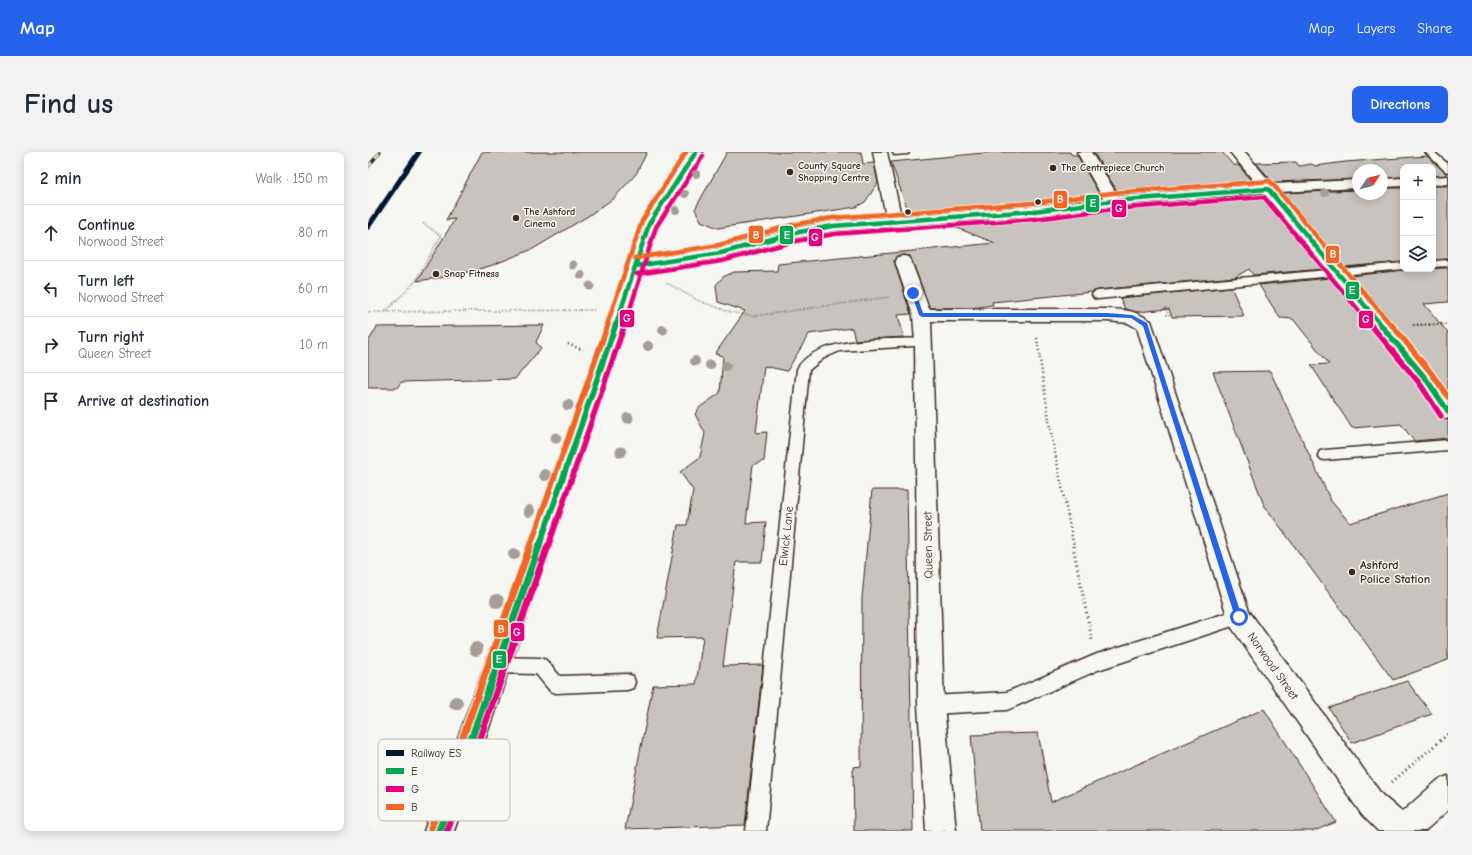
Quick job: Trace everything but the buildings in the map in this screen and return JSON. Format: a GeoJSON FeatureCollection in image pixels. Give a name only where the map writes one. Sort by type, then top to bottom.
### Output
{"type":"FeatureCollection","features":[{"type":"Feature","properties":{"kind":"street"},"geometry":{"type":"LineString","coordinates":[[471,739],[621,310],[649,224],[696,152]]}},
{"type":"Feature","properties":{"kind":"street"},"geometry":{"type":"LineString","coordinates":[[880,152],[894,222]]}},
{"type":"Feature","properties":{"kind":"street"},"geometry":{"type":"LineString","coordinates":[[1084,152],[1114,201]]}},
{"type":"Feature","properties":{"kind":"street"},"geometry":{"type":"LineString","coordinates":[[1237,152],[1338,271],[1426,379],[1448,411]]}},
{"type":"Feature","properties":{"kind":"street"},"geometry":{"type":"LineString","coordinates":[[1436,181],[1448,180]]}},
{"type":"Feature","properties":{"kind":"street"},"geometry":{"type":"LineString","coordinates":[[1388,183],[1400,182]]}},
{"type":"Feature","properties":{"kind":"street"},"geometry":{"type":"LineString","coordinates":[[636,266],[721,253],[794,233],[832,226],[1034,211],[1114,201],[1268,189],[1352,184]]}},
{"type":"Feature","properties":{"kind":"street","name":"Queen Street"},"geometry":{"type":"LineString","coordinates":[[903,261],[917,304],[924,342],[931,705],[941,831]]}},
{"type":"Feature","properties":{"kind":"street","name":"Norwood Street"},"geometry":{"type":"LineString","coordinates":[[917,304],[1132,317],[1145,325],[1239,617],[1372,805],[1402,831]]}},
{"type":"Feature","properties":{"kind":"street"},"geometry":{"type":"LineString","coordinates":[[1402,831],[1448,790]]}},
{"type":"Feature","properties":{"kind":"street"},"geometry":{"type":"LineString","coordinates":[[439,831],[442,821]]}},
{"type":"Feature","properties":{"kind":"lane"},"geometry":{"type":"LineString","coordinates":[[1429,152],[1448,169]]}},
{"type":"Feature","properties":{"kind":"lane"},"geometry":{"type":"LineString","coordinates":[[1436,264],[1448,263]]}},
{"type":"Feature","properties":{"kind":"lane"},"geometry":{"type":"LineString","coordinates":[[1098,295],[1400,266]]}},
{"type":"Feature","properties":{"kind":"lane","name":"Elwick Lane"},"geometry":{"type":"LineString","coordinates":[[756,831],[803,369],[813,358],[826,350],[840,347],[924,342]]}},
{"type":"Feature","properties":{"kind":"lane"},"geometry":{"type":"LineString","coordinates":[[1325,455],[1448,445]]}},
{"type":"Feature","properties":{"kind":"lane"},"geometry":{"type":"LineString","coordinates":[[931,705],[1007,701],[1097,662],[1239,617]]}},
{"type":"Feature","properties":{"kind":"lane"},"geometry":{"type":"LineString","coordinates":[[497,665],[540,666],[556,684],[627,682]]}},
{"type":"Feature","properties":{"kind":"path"},"geometry":{"type":"LineString","coordinates":[[386,312],[414,283],[441,236],[423,223]]}},
{"type":"Feature","properties":{"kind":"path"},"geometry":{"type":"LineString","coordinates":[[636,266],[699,301],[730,312],[754,316],[917,304]]}},
{"type":"Feature","properties":{"kind":"path"},"geometry":{"type":"LineString","coordinates":[[368,312],[621,310]]}},
{"type":"Feature","properties":{"kind":"path"},"geometry":{"type":"LineString","coordinates":[[1036,333],[1050,428],[1097,662]]}},
{"type":"Feature","properties":{"kind":"path"},"geometry":{"type":"LineString","coordinates":[[1372,805],[1394,781],[1448,734]]}},
{"type":"Feature","properties":{"kind":"railway"},"geometry":{"type":"LineString","coordinates":[[368,167],[380,152]]}},
{"type":"Feature","properties":{"kind":"rail line","name":"ES"},"geometry":{"type":"LineString","coordinates":[[368,227],[419,152]]}},
{"type":"Feature","properties":{"kind":"transit line","name":"B"},"geometry":{"type":"LineString","coordinates":[[462,739],[597,356],[642,221],[686,152]]}},
{"type":"Feature","properties":{"kind":"transit line","name":"E"},"geometry":{"type":"LineString","coordinates":[[471,739],[605,359],[649,224],[696,152]]}},
{"type":"Feature","properties":{"kind":"transit line","name":"G"},"geometry":{"type":"LineString","coordinates":[[480,739],[613,362],[656,227],[703,156]]}},
{"type":"Feature","properties":{"kind":"transit line","name":"B"},"geometry":{"type":"LineString","coordinates":[[635,258],[719,245],[792,225],[832,218],[1033,203],[1112,193],[1270,181],[1432,374],[1448,397]]}},
{"type":"Feature","properties":{"kind":"transit line","name":"E"},"geometry":{"type":"LineString","coordinates":[[636,266],[721,253],[794,233],[833,226],[1034,211],[1113,201],[1268,189],[1426,379],[1448,411]]}},
{"type":"Feature","properties":{"kind":"transit line","name":"G"},"geometry":{"type":"LineString","coordinates":[[637,274],[722,261],[796,241],[834,234],[1035,219],[1114,209],[1264,197],[1420,384],[1441,416]]}},
{"type":"Feature","properties":{"kind":"transit line","name":"B"},"geometry":{"type":"LineString","coordinates":[[431,828],[433,821]]}},
{"type":"Feature","properties":{"kind":"transit line","name":"E"},"geometry":{"type":"LineString","coordinates":[[439,831],[443,821]]}},
{"type":"Feature","properties":{"kind":"transit line","name":"G"},"geometry":{"type":"LineString","coordinates":[[447,831],[451,821]]}},
{"type":"Feature","properties":{"kind":"place","name":"The Centrepiece Church"},"geometry":{"type":"Point","coordinates":[1053,168]}},
{"type":"Feature","properties":{"kind":"place","name":"County Square Shopping Centre"},"geometry":{"type":"Point","coordinates":[790,172]}},
{"type":"Feature","properties":{"kind":"place","name":"The Ashford Cinema"},"geometry":{"type":"Point","coordinates":[516,218]}},
{"type":"Feature","properties":{"kind":"place","name":"Snap Fitness"},"geometry":{"type":"Point","coordinates":[436,274]}},
{"type":"Feature","properties":{"kind":"place","name":"Ashford Police Station"},"geometry":{"type":"Point","coordinates":[1352,572]}},
{"type":"Feature","properties":{"kind":"route"},"geometry":{"type":"LineString","coordinates":[[913,293],[922,315],[1107,315],[1132,317],[1145,325],[1186,448],[1239,617]]}}]}
